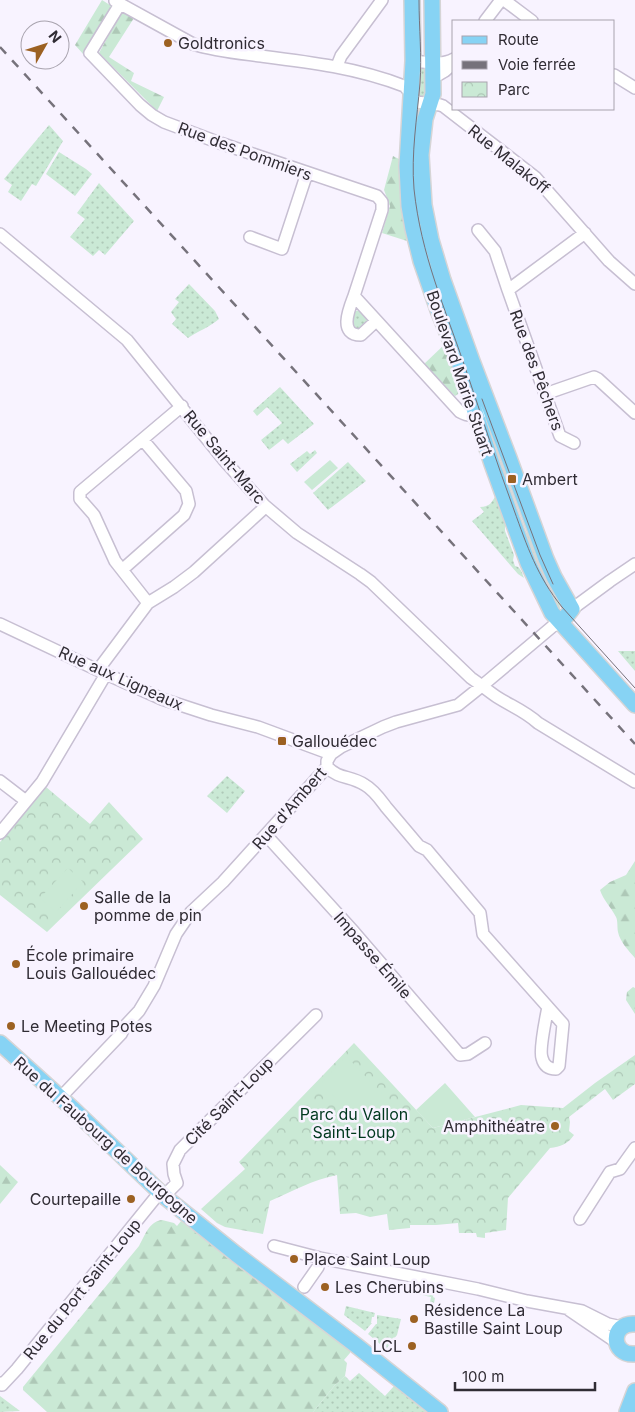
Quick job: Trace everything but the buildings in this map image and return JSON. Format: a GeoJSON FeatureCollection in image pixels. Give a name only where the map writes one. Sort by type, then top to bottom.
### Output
{"type":"FeatureCollection","features":[{"type":"Feature","properties":{"kind":"main road","name":"Boulevard Marie Stuart"},"geometry":{"type":"LineString","coordinates":[[412,0],[412,65],[407,153],[409,206],[413,229],[429,286],[458,359],[475,415],[528,564],[552,613],[635,704]]}},
{"type":"Feature","properties":{"kind":"main road","name":"Boulevard Marie Stuart"},"geometry":{"type":"LineString","coordinates":[[432,0],[433,94],[425,119],[422,154],[424,205],[429,231],[443,280],[546,559],[572,609]]}},
{"type":"Feature","properties":{"kind":"main road","name":"Rue d'Ambert"},"geometry":{"type":"LineString","coordinates":[[561,623],[572,609]]}},
{"type":"Feature","properties":{"kind":"main road","name":"Rue du Faubourg de Bourgogne"},"geometry":{"type":"LineString","coordinates":[[0,1043],[162,1194],[236,1254],[440,1412]]}},
{"type":"Feature","properties":{"kind":"main road"},"geometry":{"type":"LineString","coordinates":[[631,1323],[617,1334],[616,1342],[621,1350],[633,1356]]}},
{"type":"Feature","properties":{"kind":"main road"},"geometry":{"type":"LineString","coordinates":[[628,1412],[635,1391]]}},
{"type":"Feature","properties":{"kind":"street"},"geometry":{"type":"LineString","coordinates":[[337,66],[342,56],[382,0]]}},
{"type":"Feature","properties":{"kind":"street"},"geometry":{"type":"LineString","coordinates":[[486,20],[503,0],[531,20]]}},
{"type":"Feature","properties":{"kind":"street","name":"Rue Malakoff"},"geometry":{"type":"LineString","coordinates":[[117,2],[193,44],[205,48],[337,66],[404,86],[418,102],[443,106],[536,177],[609,261],[635,284]]}},
{"type":"Feature","properties":{"kind":"street","name":"Rue des Pommiers"},"geometry":{"type":"LineString","coordinates":[[117,2],[90,53],[140,105],[164,122],[377,196],[382,202],[381,213],[348,313],[347,326],[355,335],[361,335],[376,321]]}},
{"type":"Feature","properties":{"kind":"street"},"geometry":{"type":"LineString","coordinates":[[388,80],[398,78],[412,65],[452,61]]}},
{"type":"Feature","properties":{"kind":"street"},"geometry":{"type":"LineString","coordinates":[[433,78],[452,65]]}},
{"type":"Feature","properties":{"kind":"street"},"geometry":{"type":"LineString","coordinates":[[615,76],[635,88]]}},
{"type":"Feature","properties":{"kind":"street"},"geometry":{"type":"LineString","coordinates":[[250,237],[282,249],[307,173]]}},
{"type":"Feature","properties":{"kind":"street","name":"Rue des Pêchers"},"geometry":{"type":"LineString","coordinates":[[478,230],[495,250],[560,436],[574,443]]}},
{"type":"Feature","properties":{"kind":"street","name":"Rue des Pêchers"},"geometry":{"type":"LineString","coordinates":[[508,290],[585,233]]}},
{"type":"Feature","properties":{"kind":"street","name":"Rue Saint-Marc"},"geometry":{"type":"LineString","coordinates":[[0,234],[127,340],[228,465],[264,505],[304,537],[371,582],[471,678],[496,696],[528,714],[538,723],[635,782]]}},
{"type":"Feature","properties":{"kind":"street"},"geometry":{"type":"LineString","coordinates":[[354,296],[460,412],[467,416],[491,409]]}},
{"type":"Feature","properties":{"kind":"street"},"geometry":{"type":"LineString","coordinates":[[545,394],[594,377],[598,378],[635,413]]}},
{"type":"Feature","properties":{"kind":"street"},"geometry":{"type":"LineString","coordinates":[[148,603],[115,561],[94,515],[80,499],[80,492],[182,406]]}},
{"type":"Feature","properties":{"kind":"street"},"geometry":{"type":"LineString","coordinates":[[123,569],[184,515],[189,504],[186,491],[143,440]]}},
{"type":"Feature","properties":{"kind":"street"},"geometry":{"type":"LineString","coordinates":[[0,833],[42,782],[102,672],[148,603],[194,572],[262,510],[264,505]]}},
{"type":"Feature","properties":{"kind":"street","name":"Rue d'Ambert"},"geometry":{"type":"LineString","coordinates":[[572,609],[635,564]]}},
{"type":"Feature","properties":{"kind":"street","name":"Rue d'Ambert"},"geometry":{"type":"LineString","coordinates":[[60,1098],[121,1034],[125,1026],[139,1011],[154,986],[183,922],[223,882],[327,767],[330,754],[349,743],[396,722],[458,705],[553,626],[561,623]]}},
{"type":"Feature","properties":{"kind":"street","name":"Rue aux Ligneaux"},"geometry":{"type":"LineString","coordinates":[[0,624],[162,699],[211,715],[258,726],[330,754]]}},
{"type":"Feature","properties":{"kind":"street"},"geometry":{"type":"LineString","coordinates":[[327,767],[333,773],[356,780],[372,790],[419,846],[427,850],[480,913],[483,934],[548,1007]]}},
{"type":"Feature","properties":{"kind":"street"},"geometry":{"type":"LineString","coordinates":[[0,781],[26,801]]}},
{"type":"Feature","properties":{"kind":"street","name":"Impasse Émile"},"geometry":{"type":"LineString","coordinates":[[266,834],[348,925],[460,1055],[468,1054],[485,1043]]}},
{"type":"Feature","properties":{"kind":"street","name":"Cité Saint-Loup"},"geometry":{"type":"LineString","coordinates":[[162,1194],[176,1183],[174,1164],[180,1150],[316,1016]]}},
{"type":"Feature","properties":{"kind":"street"},"geometry":{"type":"LineString","coordinates":[[580,1219],[610,1172],[620,1169],[635,1148]]}},
{"type":"Feature","properties":{"kind":"street","name":"Rue du Port Saint-Loup"},"geometry":{"type":"LineString","coordinates":[[1,1384],[17,1370],[162,1194]]}},
{"type":"Feature","properties":{"kind":"street"},"geometry":{"type":"LineString","coordinates":[[274,1246],[320,1258],[582,1311],[608,1324],[631,1323]]}},
{"type":"Feature","properties":{"kind":"street"},"geometry":{"type":"LineString","coordinates":[[304,1287],[318,1267],[320,1258]]}},
{"type":"Feature","properties":{"kind":"street"},"geometry":{"type":"LineString","coordinates":[[567,1309],[616,1342]]}},
{"type":"Feature","properties":{"kind":"green space"},"geometry":{"type":"Polygon","coordinates":[[[102,0],[113,7],[84,55],[75,45],[102,0]]]}},
{"type":"Feature","properties":{"kind":"green space"},"geometry":{"type":"Polygon","coordinates":[[[122,11],[134,18],[109,57],[134,73],[131,81],[164,97],[157,111],[99,53],[122,11]]]}},
{"type":"Feature","properties":{"kind":"green space"},"geometry":{"type":"Polygon","coordinates":[[[421,65],[431,72],[424,99],[416,97],[415,70],[421,65]]]}},
{"type":"Feature","properties":{"kind":"green space"},"geometry":{"type":"Polygon","coordinates":[[[49,125],[63,141],[36,186],[32,184],[21,201],[8,192],[12,185],[4,179],[49,125]]]}},
{"type":"Feature","properties":{"kind":"green space"},"geometry":{"type":"Polygon","coordinates":[[[59,152],[92,174],[75,196],[46,174],[59,152]]]}},
{"type":"Feature","properties":{"kind":"green space"},"geometry":{"type":"Polygon","coordinates":[[[393,156],[399,159],[402,216],[407,241],[382,233],[390,206],[384,190],[393,156]]]}},
{"type":"Feature","properties":{"kind":"green space"},"geometry":{"type":"Polygon","coordinates":[[[99,183],[134,221],[105,255],[99,250],[93,256],[70,237],[85,219],[77,213],[99,183]]]}},
{"type":"Feature","properties":{"kind":"green space"},"geometry":{"type":"Polygon","coordinates":[[[189,284],[215,311],[219,319],[188,338],[172,324],[176,319],[171,312],[179,302],[175,299],[189,284]]]}},
{"type":"Feature","properties":{"kind":"green space"},"geometry":{"type":"Polygon","coordinates":[[[360,310],[368,321],[362,329],[352,328],[352,313],[360,310]]]}},
{"type":"Feature","properties":{"kind":"green space"},"geometry":{"type":"Polygon","coordinates":[[[445,344],[461,392],[455,396],[424,364],[445,344]]]}},
{"type":"Feature","properties":{"kind":"green space"},"geometry":{"type":"Polygon","coordinates":[[[280,387],[314,424],[288,444],[283,439],[269,450],[261,440],[282,423],[267,407],[257,416],[253,411],[280,387]]]}},
{"type":"Feature","properties":{"kind":"green space"},"geometry":{"type":"Polygon","coordinates":[[[315,450],[317,453],[297,472],[290,464],[307,451],[310,454],[315,450]]]}},
{"type":"Feature","properties":{"kind":"green space"},"geometry":{"type":"Polygon","coordinates":[[[330,460],[338,468],[312,490],[304,482],[330,460]]]}},
{"type":"Feature","properties":{"kind":"green space"},"geometry":{"type":"Polygon","coordinates":[[[348,462],[366,481],[328,510],[313,493],[348,462]]]}},
{"type":"Feature","properties":{"kind":"green space"},"geometry":{"type":"Polygon","coordinates":[[[496,495],[505,522],[505,531],[514,555],[515,566],[520,569],[524,578],[518,574],[472,521],[484,512],[480,507],[492,502],[496,495]]]}},
{"type":"Feature","properties":{"kind":"green space"},"geometry":{"type":"Polygon","coordinates":[[[533,530],[559,599],[560,608],[557,612],[521,535],[533,530]]]}},
{"type":"Feature","properties":{"kind":"green space"},"geometry":{"type":"Polygon","coordinates":[[[618,651],[635,651],[635,671],[618,651]]]}},
{"type":"Feature","properties":{"kind":"green space"},"geometry":{"type":"Polygon","coordinates":[[[227,776],[245,791],[227,813],[207,796],[227,776]]]}},
{"type":"Feature","properties":{"kind":"green space"},"geometry":{"type":"Polygon","coordinates":[[[46,787],[90,824],[109,802],[143,839],[47,932],[0,895],[0,842],[46,787]]]}},
{"type":"Feature","properties":{"kind":"green space"},"geometry":{"type":"Polygon","coordinates":[[[635,861],[635,958],[621,939],[616,917],[600,890],[610,882],[626,875],[635,861]]]}},
{"type":"Feature","properties":{"kind":"green space"},"geometry":{"type":"Polygon","coordinates":[[[68,868],[83,882],[56,912],[40,898],[68,868]]]}},
{"type":"Feature","properties":{"kind":"green space"},"geometry":{"type":"Polygon","coordinates":[[[633,987],[635,988],[635,1014],[626,1000],[627,992],[633,987]]]}},
{"type":"Feature","properties":{"kind":"green space","name":"Parc du Vallon Saint-Loup"},"geometry":{"type":"Polygon","coordinates":[[[354,1043],[433,1128],[521,1105],[563,1108],[635,1055],[635,1084],[613,1100],[605,1089],[569,1117],[569,1131],[574,1135],[564,1144],[550,1148],[508,1198],[506,1230],[485,1233],[485,1238],[477,1237],[476,1233],[459,1233],[458,1223],[410,1225],[410,1228],[389,1230],[387,1214],[370,1217],[356,1213],[340,1214],[337,1175],[311,1183],[270,1201],[263,1234],[225,1227],[217,1223],[201,1209],[245,1169],[239,1162],[354,1043]]]}},
{"type":"Feature","properties":{"kind":"green space"},"geometry":{"type":"Polygon","coordinates":[[[346,1056],[405,1118],[380,1142],[321,1084],[346,1056]]]}},
{"type":"Feature","properties":{"kind":"green space"},"geometry":{"type":"Polygon","coordinates":[[[445,1083],[475,1117],[433,1128],[416,1110],[445,1083]]]}},
{"type":"Feature","properties":{"kind":"green space"},"geometry":{"type":"Polygon","coordinates":[[[0,1165],[18,1182],[0,1204],[0,1165]]]}},
{"type":"Feature","properties":{"kind":"green space"},"geometry":{"type":"Polygon","coordinates":[[[162,1220],[174,1223],[177,1226],[181,1221],[338,1342],[340,1341],[350,1348],[350,1353],[344,1360],[347,1363],[345,1376],[313,1412],[47,1412],[23,1390],[23,1387],[139,1246],[150,1226],[162,1220]]]}},
{"type":"Feature","properties":{"kind":"green space"},"geometry":{"type":"Polygon","coordinates":[[[405,1287],[434,1293],[433,1308],[429,1307],[431,1297],[404,1291],[405,1287]]]}},
{"type":"Feature","properties":{"kind":"green space"},"geometry":{"type":"Polygon","coordinates":[[[346,1306],[375,1313],[374,1317],[372,1317],[372,1323],[365,1331],[344,1315],[346,1306]]]}},
{"type":"Feature","properties":{"kind":"green space"},"geometry":{"type":"Polygon","coordinates":[[[377,1315],[401,1319],[397,1335],[386,1349],[368,1334],[377,1324],[377,1315]]]}},
{"type":"Feature","properties":{"kind":"green space"},"geometry":{"type":"Polygon","coordinates":[[[359,1373],[385,1396],[394,1386],[426,1412],[313,1412],[345,1376],[350,1381],[359,1373]]]}},
{"type":"Feature","properties":{"kind":"green space"},"geometry":{"type":"Polygon","coordinates":[[[0,1396],[20,1411],[0,1412],[0,1396]]]}},
{"type":"Feature","properties":{"kind":"tram line"},"geometry":{"type":"LineString","coordinates":[[419,0],[421,73],[413,176],[417,213],[428,259],[508,493],[539,572],[562,607],[635,688]]}},
{"type":"Feature","properties":{"kind":"tram line"},"geometry":{"type":"LineString","coordinates":[[482,399],[540,555],[553,584]]}},
{"type":"Feature","properties":{"kind":"railway"},"geometry":{"type":"LineString","coordinates":[[0,47],[635,744]]}},
{"type":"Feature","properties":{"kind":"place","name":"Goldtronics"},"geometry":{"type":"Point","coordinates":[168,43]}},
{"type":"Feature","properties":{"kind":"place","name":"Ambert"},"geometry":{"type":"Point","coordinates":[512,479]}},
{"type":"Feature","properties":{"kind":"place","name":"Gallouédec"},"geometry":{"type":"Point","coordinates":[282,741]}},
{"type":"Feature","properties":{"kind":"place","name":"Salle de la pomme de pin"},"geometry":{"type":"Point","coordinates":[84,906]}},
{"type":"Feature","properties":{"kind":"place","name":"École primaire Louis Gallouédec"},"geometry":{"type":"Point","coordinates":[16,964]}},
{"type":"Feature","properties":{"kind":"place","name":"Le Meeting Potes"},"geometry":{"type":"Point","coordinates":[11,1026]}},
{"type":"Feature","properties":{"kind":"place","name":"Amphithéatre"},"geometry":{"type":"Point","coordinates":[555,1126]}},
{"type":"Feature","properties":{"kind":"place","name":"Courtepaille"},"geometry":{"type":"Point","coordinates":[131,1199]}},
{"type":"Feature","properties":{"kind":"place","name":"Place Saint Loup"},"geometry":{"type":"Point","coordinates":[294,1259]}},
{"type":"Feature","properties":{"kind":"place","name":"Les Cherubins"},"geometry":{"type":"Point","coordinates":[325,1287]}},
{"type":"Feature","properties":{"kind":"place","name":"Résidence La Bastille Saint Loup"},"geometry":{"type":"Point","coordinates":[414,1319]}},
{"type":"Feature","properties":{"kind":"place","name":"LCL"},"geometry":{"type":"Point","coordinates":[412,1346]}}]}
